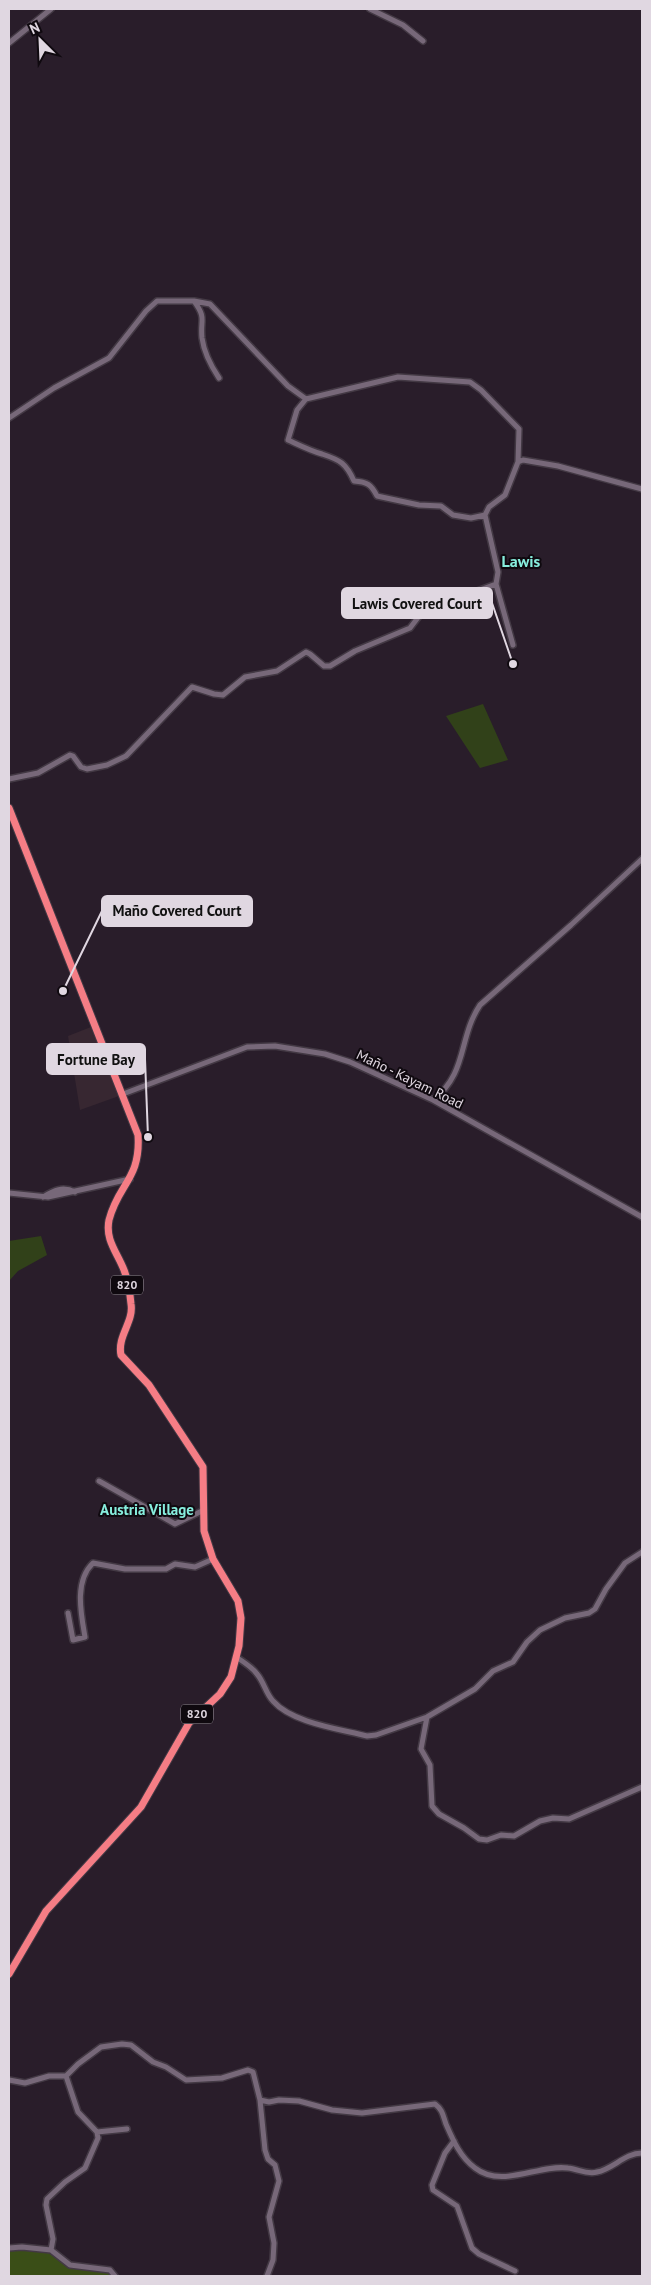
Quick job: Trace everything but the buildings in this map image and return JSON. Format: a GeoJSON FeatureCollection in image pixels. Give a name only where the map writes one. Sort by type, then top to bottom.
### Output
{"type":"FeatureCollection","features":[{"type":"Feature","properties":{"kind":"highway","name":"820"},"geometry":{"type":"LineString","coordinates":[[9,808],[134,1120],[139,1143],[139,1152],[130,1178],[116,1201],[108,1230],[110,1243],[124,1271],[132,1309],[120,1340],[121,1355],[149,1385],[174,1425],[200,1461],[205,1480],[204,1531],[213,1559],[238,1601],[241,1618],[241,1634],[231,1677],[220,1694],[189,1723],[141,1807],[46,1911],[9,1974]]}},
{"type":"Feature","properties":{"kind":"street"},"geometry":{"type":"LineString","coordinates":[[9,43],[51,9]]}},
{"type":"Feature","properties":{"kind":"street"},"geometry":{"type":"LineString","coordinates":[[370,9],[403,25],[423,41]]}},
{"type":"Feature","properties":{"kind":"street"},"geometry":{"type":"LineString","coordinates":[[9,418],[54,388],[109,358],[146,311],[157,301],[194,301],[210,304],[288,386],[306,399]]}},
{"type":"Feature","properties":{"kind":"street"},"geometry":{"type":"LineString","coordinates":[[194,301],[203,316],[202,336],[207,356],[219,378]]}},
{"type":"Feature","properties":{"kind":"street"},"geometry":{"type":"LineString","coordinates":[[485,515],[471,518],[453,515],[441,506],[419,505],[377,496],[371,485],[366,482],[354,481],[343,463],[332,456],[322,454],[288,440],[288,434],[295,423],[297,410],[306,399],[398,377],[470,382],[481,390],[519,429],[518,462],[505,494],[489,507],[485,515],[498,572],[496,584],[513,646]]}},
{"type":"Feature","properties":{"kind":"street"},"geometry":{"type":"LineString","coordinates":[[518,462],[523,460],[558,466],[642,489]]}},
{"type":"Feature","properties":{"kind":"street"},"geometry":{"type":"LineString","coordinates":[[9,779],[38,772],[70,755],[73,756],[80,767],[87,769],[117,761],[135,748],[192,687],[223,695],[245,677],[271,674],[306,652],[324,666],[330,666],[355,651],[412,626],[423,611],[496,584]]}},
{"type":"Feature","properties":{"kind":"street"},"geometry":{"type":"LineString","coordinates":[[433,1100],[456,1075],[472,1016],[480,1005],[642,859]]}},
{"type":"Feature","properties":{"kind":"street","name":"Maño - Kayam Road"},"geometry":{"type":"LineString","coordinates":[[123,1094],[236,1050],[256,1046],[300,1050],[350,1062],[433,1100],[642,1218]]}},
{"type":"Feature","properties":{"kind":"street"},"geometry":{"type":"LineString","coordinates":[[9,1193],[43,1197],[75,1192],[130,1178]]}},
{"type":"Feature","properties":{"kind":"street"},"geometry":{"type":"LineString","coordinates":[[99,1481],[175,1524],[204,1510]]}},
{"type":"Feature","properties":{"kind":"street"},"geometry":{"type":"LineString","coordinates":[[236,1657],[249,1665],[258,1675],[271,1700],[277,1706],[307,1720],[371,1736],[426,1717],[475,1689],[500,1666],[513,1662],[526,1642],[540,1630],[566,1618],[585,1615],[595,1609],[606,1589],[625,1563],[642,1552]]}},
{"type":"Feature","properties":{"kind":"street"},"geometry":{"type":"LineString","coordinates":[[68,1613],[74,1640],[85,1638],[81,1584],[84,1573],[93,1563],[124,1569],[166,1569],[175,1564],[195,1567],[213,1559]]}},
{"type":"Feature","properties":{"kind":"street"},"geometry":{"type":"LineString","coordinates":[[426,1717],[421,1749],[430,1765],[432,1806],[439,1814],[479,1839],[486,1840],[501,1835],[514,1836],[540,1822],[553,1818],[569,1819],[642,1787]]}},
{"type":"Feature","properties":{"kind":"street"},"geometry":{"type":"LineString","coordinates":[[9,2080],[25,2083],[49,2076],[66,2076],[78,2064],[101,2048],[131,2044],[154,2062],[166,2067],[186,2080],[205,2080],[248,2070],[253,2072],[260,2100],[265,2150],[268,2159],[275,2165],[279,2182],[269,2217],[274,2243],[273,2260],[268,2276]]}},
{"type":"Feature","properties":{"kind":"street"},"geometry":{"type":"LineString","coordinates":[[51,2250],[53,2239],[46,2205],[47,2199],[65,2182],[85,2168],[98,2138],[98,2132],[78,2112],[66,2076]]}},
{"type":"Feature","properties":{"kind":"street"},"geometry":{"type":"LineString","coordinates":[[260,2100],[269,2102],[279,2100],[299,2101],[332,2110],[362,2113],[436,2104],[443,2112],[457,2149],[481,2172],[500,2176],[526,2174],[545,2169],[567,2168],[584,2172],[598,2172],[632,2154],[642,2152]]}},
{"type":"Feature","properties":{"kind":"street"},"geometry":{"type":"LineString","coordinates":[[98,2132],[127,2129]]}},
{"type":"Feature","properties":{"kind":"street"},"geometry":{"type":"LineString","coordinates":[[454,2142],[445,2153],[432,2185],[433,2190],[438,2195],[453,2201],[457,2206],[472,2248],[479,2254],[515,2271]]}},
{"type":"Feature","properties":{"kind":"street"},"geometry":{"type":"LineString","coordinates":[[9,2248],[22,2247],[51,2250],[70,2265],[110,2270],[115,2276]]}},
{"type":"Feature","properties":{"kind":"shaded area"},"geometry":{"type":"Polygon","coordinates":[[[91,1027],[119,1096],[80,1110],[68,1036],[91,1027]]]}},
{"type":"Feature","properties":{"kind":"green space"},"geometry":{"type":"Polygon","coordinates":[[[483,704],[508,760],[480,768],[446,716],[483,704]]]}},
{"type":"Feature","properties":{"kind":"green space"},"geometry":{"type":"Polygon","coordinates":[[[41,1236],[47,1255],[18,1271],[9,1281],[9,1241],[41,1236]]]}},
{"type":"Feature","properties":{"kind":"green space"},"geometry":{"type":"Polygon","coordinates":[[[51,2250],[70,2265],[110,2270],[115,2276],[10,2276],[9,2251],[51,2250]]]}},
{"type":"Feature","properties":{"kind":"place","name":"Lawis Covered Court"},"geometry":{"type":"Point","coordinates":[513,664]}},
{"type":"Feature","properties":{"kind":"place","name":"Maño Covered Court"},"geometry":{"type":"Point","coordinates":[63,991]}},
{"type":"Feature","properties":{"kind":"place","name":"Fortune Bay"},"geometry":{"type":"Point","coordinates":[148,1137]}},
{"type":"Feature","properties":{"kind":"district","name":"Lawis"},"geometry":{"type":"Point","coordinates":[521,561]}},
{"type":"Feature","properties":{"kind":"district","name":"Austria Village"},"geometry":{"type":"Point","coordinates":[147,1510]}}]}
